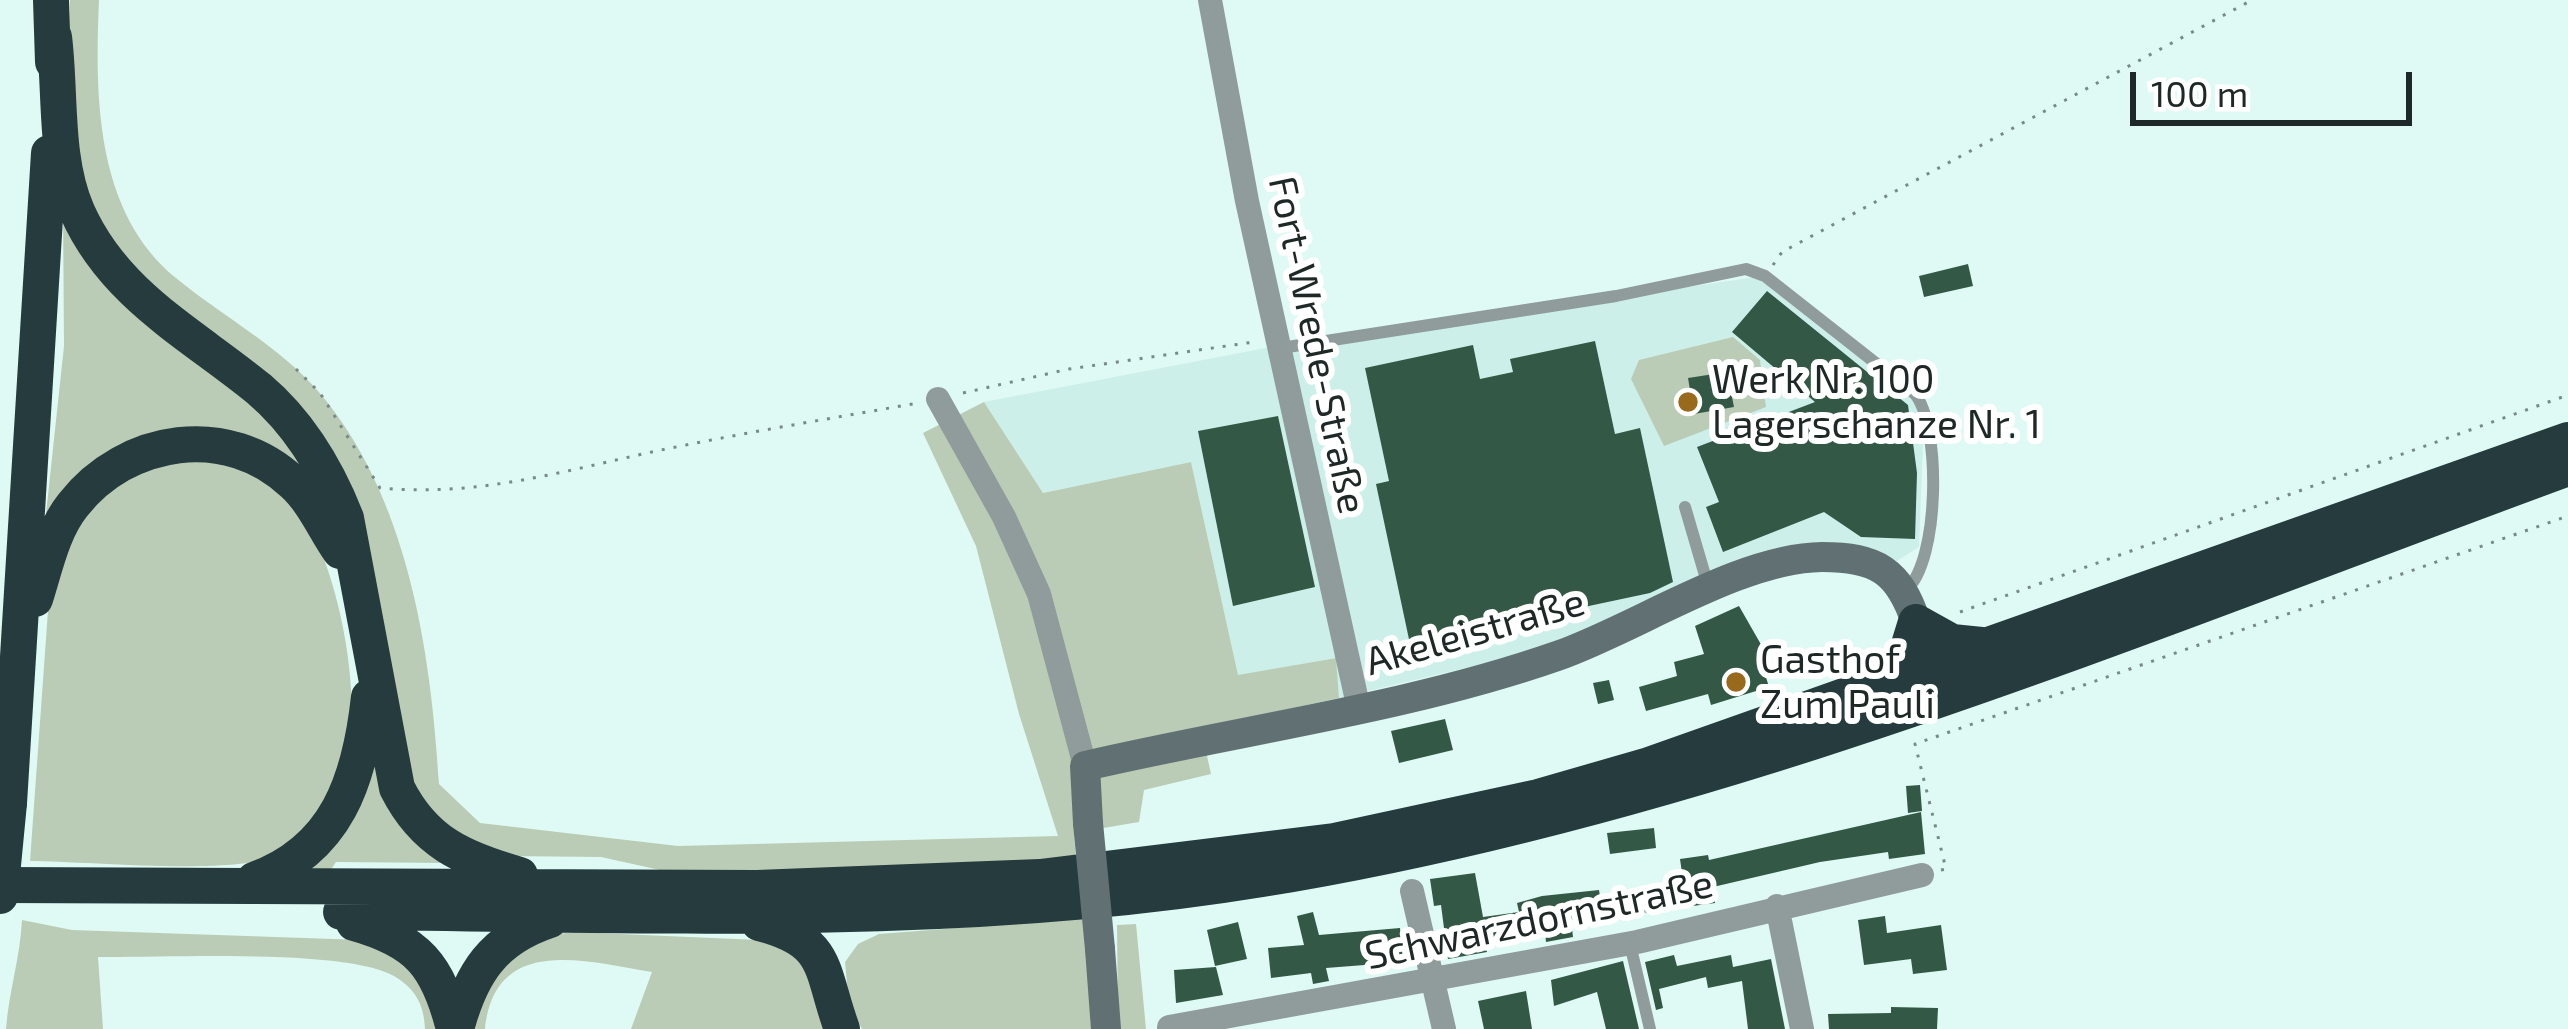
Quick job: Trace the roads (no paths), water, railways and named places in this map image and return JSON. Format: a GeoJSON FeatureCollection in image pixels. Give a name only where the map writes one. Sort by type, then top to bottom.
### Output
{"type":"FeatureCollection","features":[{"type":"Feature","properties":{"kind":"highway"},"geometry":{"type":"LineString","coordinates":[[47,0],[62,144],[75,207],[87,229],[122,280],[156,314],[287,417],[333,484],[346,518],[351,567],[397,788],[411,817],[454,854],[567,900]]}},
{"type":"Feature","properties":{"kind":"highway"},"geometry":{"type":"LineString","coordinates":[[0,896],[47,0]]}},
{"type":"Feature","properties":{"kind":"highway"},"geometry":{"type":"LineString","coordinates":[[4,798],[19,648],[54,38]]}},
{"type":"Feature","properties":{"kind":"highway"},"geometry":{"type":"LineString","coordinates":[[0,908],[316,912],[1040,878],[1334,841],[1538,797],[1875,688],[2568,440]]}},
{"type":"Feature","properties":{"kind":"highway"},"geometry":{"type":"LineString","coordinates":[[19,648],[59,526],[71,507],[107,470],[177,444],[220,444],[261,458],[293,482],[351,567]]}},
{"type":"Feature","properties":{"kind":"highway"},"geometry":{"type":"LineString","coordinates":[[0,885],[233,887],[567,900],[714,914],[880,913],[1128,898],[1261,880],[1528,827],[1696,779],[1964,689],[2568,469]]}},
{"type":"Feature","properties":{"kind":"highway"},"geometry":{"type":"LineString","coordinates":[[1875,688],[1904,661],[1922,610],[1952,642],[1995,646]]}},
{"type":"Feature","properties":{"kind":"highway"},"geometry":{"type":"LineString","coordinates":[[233,887],[294,863],[328,832],[351,789],[372,671]]}},
{"type":"Feature","properties":{"kind":"highway"},"geometry":{"type":"LineString","coordinates":[[455,1029],[465,995],[484,960],[567,900]]}},
{"type":"Feature","properties":{"kind":"highway"},"geometry":{"type":"LineString","coordinates":[[316,912],[376,929],[416,950],[446,994],[455,1029]]}},
{"type":"Feature","properties":{"kind":"highway"},"geometry":{"type":"LineString","coordinates":[[828,973],[849,938],[880,913]]}},
{"type":"Feature","properties":{"kind":"highway"},"geometry":{"type":"LineString","coordinates":[[714,914],[795,933],[828,973],[842,1029]]}},
{"type":"Feature","properties":{"kind":"street","name":"Fort-Wrede-Straße"},"geometry":{"type":"LineString","coordinates":[[1210,0],[1358,706]]}},
{"type":"Feature","properties":{"kind":"street"},"geometry":{"type":"LineString","coordinates":[[938,399],[1004,517],[1039,595],[1085,766],[1106,1029]]}},
{"type":"Feature","properties":{"kind":"street","name":"Akeleistraße"},"geometry":{"type":"LineString","coordinates":[[1085,766],[1557,656],[1709,590],[1816,557],[1867,564],[1896,577],[1922,610]]}},
{"type":"Feature","properties":{"kind":"street","name":"Schwarzdornstraße"},"geometry":{"type":"LineString","coordinates":[[1169,1027],[1630,943],[1922,875]]}},
{"type":"Feature","properties":{"kind":"street"},"geometry":{"type":"LineString","coordinates":[[1412,891],[1444,1029]]}},
{"type":"Feature","properties":{"kind":"street"},"geometry":{"type":"LineString","coordinates":[[1777,906],[1802,1029]]}},
{"type":"Feature","properties":{"kind":"lane"},"geometry":{"type":"LineString","coordinates":[[1280,344],[1616,296],[1730,270],[1765,276],[1915,394],[1929,411],[1931,538],[1921,573],[1922,610]]}},
{"type":"Feature","properties":{"kind":"lane"},"geometry":{"type":"LineString","coordinates":[[1685,507],[1709,590]]}},
{"type":"Feature","properties":{"kind":"lane"},"geometry":{"type":"LineString","coordinates":[[1630,943],[1650,1029]]}},
{"type":"Feature","properties":{"kind":"place","name":"Werk Nr. 100 Lagerschanze Nr. 1"},"geometry":{"type":"Point","coordinates":[1688,402]}},
{"type":"Feature","properties":{"kind":"place","name":"Gasthof Zum Pauli"},"geometry":{"type":"Point","coordinates":[1736,682]}}]}
